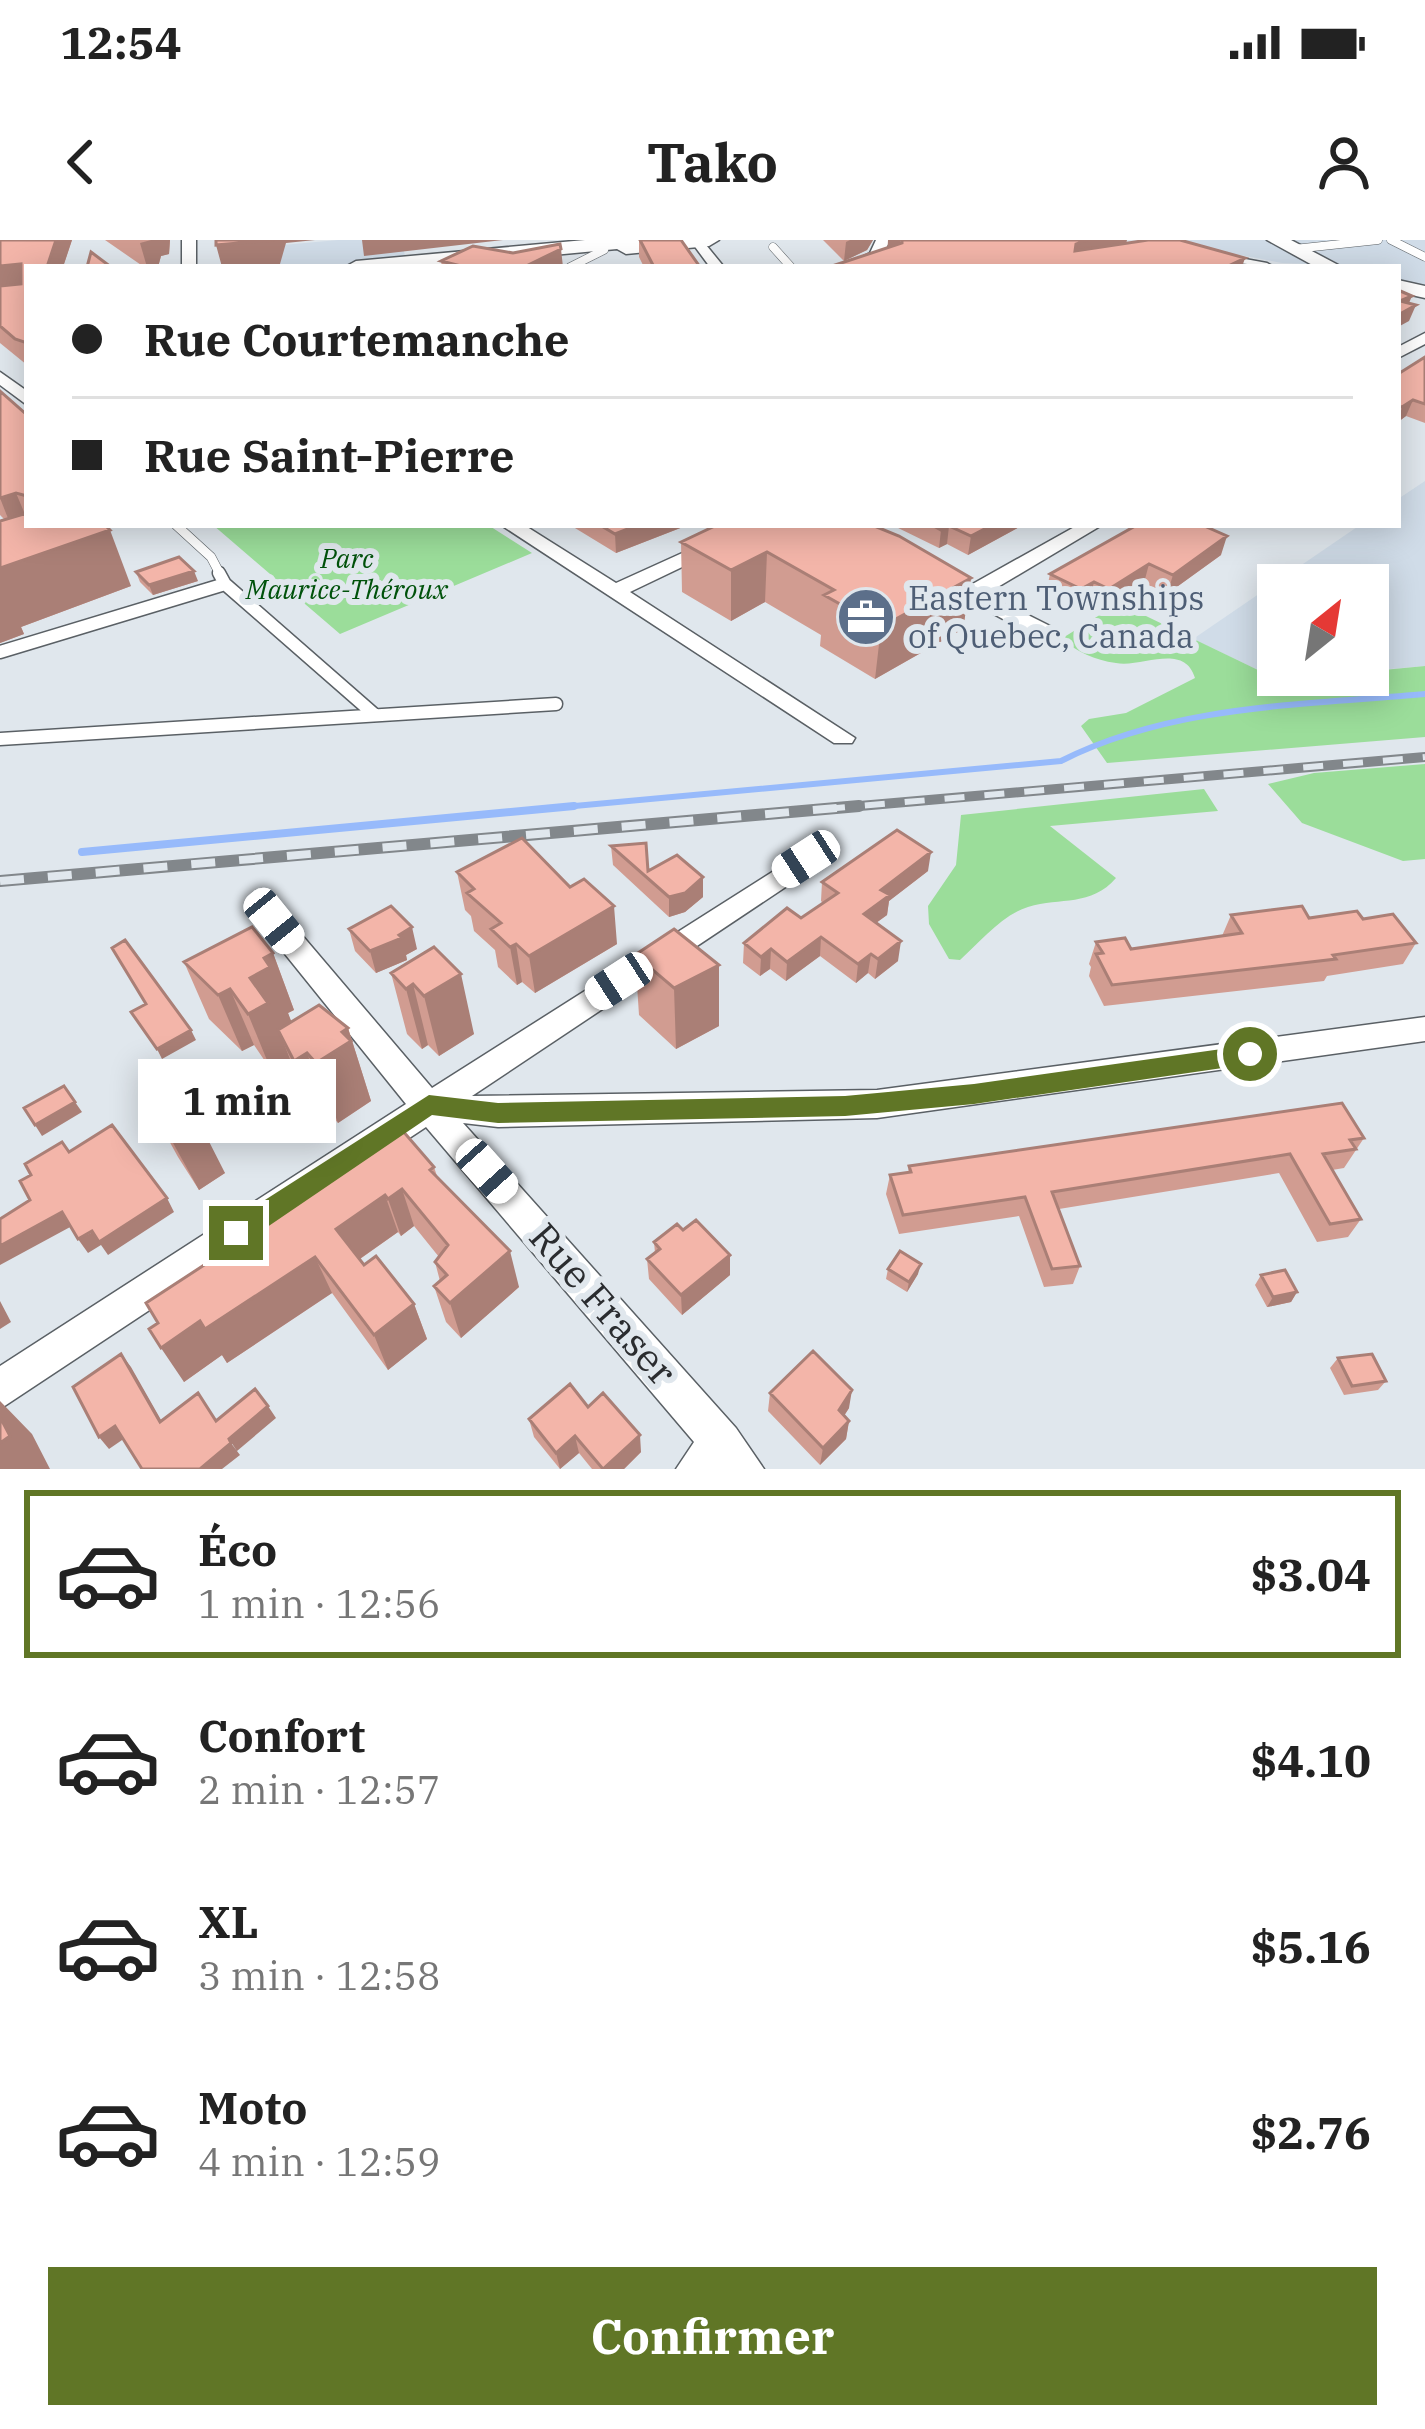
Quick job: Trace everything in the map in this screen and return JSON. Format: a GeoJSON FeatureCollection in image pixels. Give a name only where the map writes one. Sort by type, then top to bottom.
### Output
{"type":"FeatureCollection","features":[{"type":"Feature","properties":{"kind":"main road"},"geometry":{"type":"LineString","coordinates":[[389,264],[653,240]]}},
{"type":"Feature","properties":{"kind":"main road"},"geometry":{"type":"LineString","coordinates":[[483,264],[709,240]]}},
{"type":"Feature","properties":{"kind":"street"},"geometry":{"type":"LineString","coordinates":[[862,264],[879,260],[883,240]]}},
{"type":"Feature","properties":{"kind":"street"},"geometry":{"type":"LineString","coordinates":[[696,241],[715,264]]}},
{"type":"Feature","properties":{"kind":"street"},"geometry":{"type":"LineString","coordinates":[[1285,244],[1323,264]]}},
{"type":"Feature","properties":{"kind":"street"},"geometry":{"type":"LineString","coordinates":[[1194,253],[1251,264]]}},
{"type":"Feature","properties":{"kind":"street"},"geometry":{"type":"LineString","coordinates":[[0,377],[24,397]]}},
{"type":"Feature","properties":{"kind":"street"},"geometry":{"type":"LineString","coordinates":[[516,528],[843,738]]}},
{"type":"Feature","properties":{"kind":"street"},"geometry":{"type":"LineString","coordinates":[[614,592],[753,528]]}},
{"type":"Feature","properties":{"kind":"street"},"geometry":{"type":"LineString","coordinates":[[970,594],[1087,528]]}},
{"type":"Feature","properties":{"kind":"street"},"geometry":{"type":"LineString","coordinates":[[912,565],[1044,632]]}},
{"type":"Feature","properties":{"kind":"street"},"geometry":{"type":"LineString","coordinates":[[0,1389],[806,859]]}},
{"type":"Feature","properties":{"kind":"street","name":"Rue Fraser"},"geometry":{"type":"LineString","coordinates":[[274,921],[721,1460]]}},
{"type":"Feature","properties":{"kind":"street"},"geometry":{"type":"LineString","coordinates":[[429,1105],[498,1113],[877,1104],[1425,1029]]}},
{"type":"Feature","properties":{"kind":"lane"},"geometry":{"type":"LineString","coordinates":[[1285,244],[1378,240]]}},
{"type":"Feature","properties":{"kind":"lane"},"geometry":{"type":"LineString","coordinates":[[1391,240],[1425,256]]}},
{"type":"Feature","properties":{"kind":"lane"},"geometry":{"type":"LineString","coordinates":[[773,247],[788,264]]}},
{"type":"Feature","properties":{"kind":"lane"},"geometry":{"type":"LineString","coordinates":[[576,264],[604,250]]}},
{"type":"Feature","properties":{"kind":"lane"},"geometry":{"type":"LineString","coordinates":[[179,528],[211,556],[225,584],[375,715]]}},
{"type":"Feature","properties":{"kind":"lane"},"geometry":{"type":"LineString","coordinates":[[0,652],[225,584]]}},
{"type":"Feature","properties":{"kind":"lane"},"geometry":{"type":"LineString","coordinates":[[0,739],[556,704]]}},
{"type":"Feature","properties":{"kind":"shaded area"},"geometry":{"type":"Polygon","coordinates":[[[401,240],[406,259],[364,264],[248,264],[248,248],[401,240]]]}},
{"type":"Feature","properties":{"kind":"shaded area"},"geometry":{"type":"Polygon","coordinates":[[[1161,240],[1425,240],[1425,288],[1401,284],[1401,264],[1282,263],[1161,240]]]}},
{"type":"Feature","properties":{"kind":"shaded area"},"geometry":{"type":"Polygon","coordinates":[[[1425,481],[1425,666],[1389,669],[1389,564],[1303,564],[1356,528],[1401,528],[1401,497],[1425,481]]]}},
{"type":"Feature","properties":{"kind":"shaded area"},"geometry":{"type":"Polygon","coordinates":[[[1257,595],[1257,670],[1193,639],[1257,595]]]}},
{"type":"Feature","properties":{"kind":"green space","name":"Parc Maurice-Théroux"},"geometry":{"type":"Polygon","coordinates":[[[216,528],[493,528],[532,553],[340,634],[216,528]]]}},
{"type":"Feature","properties":{"kind":"green space"},"geometry":{"type":"Polygon","coordinates":[[[1119,603],[1257,669],[1257,696],[1389,696],[1389,669],[1425,666],[1425,737],[1107,763],[1081,726],[1089,719],[1126,713],[1195,678],[1182,661],[1108,662],[1061,639],[1119,603]]]}},
{"type":"Feature","properties":{"kind":"green space"},"geometry":{"type":"Polygon","coordinates":[[[1425,764],[1425,859],[1403,861],[1302,823],[1268,784],[1314,773],[1425,764]]]}},
{"type":"Feature","properties":{"kind":"green space"},"geometry":{"type":"Polygon","coordinates":[[[1204,789],[1218,811],[1050,826],[1116,878],[1086,897],[1018,911],[960,960],[949,959],[929,924],[928,906],[956,865],[961,815],[1204,789]]]}},
{"type":"Feature","properties":{"kind":"building"},"geometry":{"type":"Polygon","coordinates":[[[0,240],[56,240],[48,264],[24,264],[24,342],[0,326],[0,286],[21,284],[21,264],[0,266],[0,240]]]}},
{"type":"Feature","properties":{"kind":"building"},"geometry":{"type":"Polygon","coordinates":[[[216,240],[274,240],[216,245],[216,240]]]}},
{"type":"Feature","properties":{"kind":"building"},"geometry":{"type":"Polygon","coordinates":[[[640,240],[681,240],[698,264],[652,264],[640,240]]]}},
{"type":"Feature","properties":{"kind":"building"},"geometry":{"type":"Polygon","coordinates":[[[1087,240],[1076,244],[1075,251],[1180,240],[1245,258],[1232,264],[838,264],[902,243],[1087,240]]]}},
{"type":"Feature","properties":{"kind":"building"},"geometry":{"type":"Polygon","coordinates":[[[560,244],[561,249],[530,264],[441,261],[473,246],[513,253],[560,244]]]}},
{"type":"Feature","properties":{"kind":"building"},"geometry":{"type":"Polygon","coordinates":[[[91,252],[107,264],[88,264],[91,252]]]}},
{"type":"Feature","properties":{"kind":"building"},"geometry":{"type":"Polygon","coordinates":[[[1401,301],[1416,305],[1401,313],[1401,301]]]}},
{"type":"Feature","properties":{"kind":"building"},"geometry":{"type":"Polygon","coordinates":[[[1425,357],[1425,404],[1413,400],[1401,407],[1401,372],[1425,357]]]}},
{"type":"Feature","properties":{"kind":"building"},"geometry":{"type":"Polygon","coordinates":[[[0,391],[24,412],[24,495],[0,498],[0,391]]]}},
{"type":"Feature","properties":{"kind":"building"},"geometry":{"type":"Polygon","coordinates":[[[24,514],[24,528],[110,530],[0,568],[0,521],[24,514]]]}},
{"type":"Feature","properties":{"kind":"building"},"geometry":{"type":"Polygon","coordinates":[[[711,528],[879,528],[971,578],[881,627],[824,595],[834,590],[767,552],[731,570],[681,542],[711,528]]]}},
{"type":"Feature","properties":{"kind":"building"},"geometry":{"type":"Polygon","coordinates":[[[953,528],[986,528],[971,536],[953,528]]]}},
{"type":"Feature","properties":{"kind":"building"},"geometry":{"type":"Polygon","coordinates":[[[1132,528],[1209,528],[1227,536],[1173,575],[1149,564],[1109,589],[1094,582],[1081,589],[1050,574],[1132,528]]]}},
{"type":"Feature","properties":{"kind":"building"},"geometry":{"type":"Polygon","coordinates":[[[179,557],[194,571],[149,585],[136,572],[179,557]]]}},
{"type":"Feature","properties":{"kind":"building"},"geometry":{"type":"Polygon","coordinates":[[[897,830],[931,852],[881,890],[890,895],[864,914],[901,941],[878,959],[871,954],[858,964],[821,937],[787,962],[771,949],[761,957],[744,943],[787,908],[801,918],[838,893],[822,882],[897,830]]]}},
{"type":"Feature","properties":{"kind":"building"},"geometry":{"type":"Polygon","coordinates":[[[522,838],[570,887],[584,879],[614,906],[529,956],[516,944],[510,947],[491,929],[501,923],[467,893],[474,889],[457,872],[522,838]]]}},
{"type":"Feature","properties":{"kind":"building"},"geometry":{"type":"Polygon","coordinates":[[[646,843],[648,871],[677,855],[703,877],[685,893],[669,897],[611,846],[646,843]]]}},
{"type":"Feature","properties":{"kind":"building"},"geometry":{"type":"Polygon","coordinates":[[[391,906],[412,927],[399,935],[402,938],[370,951],[349,929],[391,906]]]}},
{"type":"Feature","properties":{"kind":"building"},"geometry":{"type":"Polygon","coordinates":[[[1302,906],[1309,918],[1357,911],[1363,919],[1393,914],[1416,943],[1333,955],[1336,959],[1112,985],[1096,954],[1103,953],[1096,942],[1125,938],[1131,949],[1242,933],[1231,915],[1302,906]]]}},
{"type":"Feature","properties":{"kind":"building"},"geometry":{"type":"Polygon","coordinates":[[[252,927],[273,953],[264,958],[270,967],[250,978],[268,1003],[248,1014],[230,989],[218,995],[184,962],[252,927]]]}},
{"type":"Feature","properties":{"kind":"building"},"geometry":{"type":"Polygon","coordinates":[[[674,929],[719,965],[674,988],[635,955],[674,929]]]}},
{"type":"Feature","properties":{"kind":"building"},"geometry":{"type":"Polygon","coordinates":[[[125,940],[191,1030],[157,1049],[131,1012],[146,1004],[112,948],[125,940]]]}},
{"type":"Feature","properties":{"kind":"building"},"geometry":{"type":"Polygon","coordinates":[[[434,947],[461,974],[424,996],[413,984],[406,989],[391,973],[434,947]]]}},
{"type":"Feature","properties":{"kind":"building"},"geometry":{"type":"Polygon","coordinates":[[[319,1005],[348,1028],[342,1032],[351,1041],[316,1063],[307,1053],[294,1061],[278,1030],[319,1005]]]}},
{"type":"Feature","properties":{"kind":"building"},"geometry":{"type":"Polygon","coordinates":[[[171,1083],[195,1114],[167,1132],[146,1099],[171,1083]]]}},
{"type":"Feature","properties":{"kind":"building"},"geometry":{"type":"Polygon","coordinates":[[[64,1086],[75,1102],[35,1125],[24,1108],[64,1086]]]}},
{"type":"Feature","properties":{"kind":"building"},"geometry":{"type":"Polygon","coordinates":[[[1342,1103],[1364,1138],[1350,1140],[1356,1149],[1323,1154],[1361,1219],[1330,1224],[1290,1154],[1052,1192],[1080,1266],[1052,1269],[1025,1197],[903,1215],[890,1175],[911,1172],[909,1166],[1342,1103]]]}},
{"type":"Feature","properties":{"kind":"building"},"geometry":{"type":"Polygon","coordinates":[[[112,1125],[167,1198],[99,1242],[92,1231],[78,1239],[62,1212],[0,1246],[0,1219],[30,1200],[20,1181],[31,1175],[25,1164],[62,1142],[69,1152],[112,1125]]]}},
{"type":"Feature","properties":{"kind":"building"},"geometry":{"type":"Polygon","coordinates":[[[402,1130],[434,1167],[430,1170],[510,1251],[450,1303],[434,1286],[447,1275],[435,1262],[448,1245],[402,1189],[388,1199],[385,1195],[336,1229],[364,1265],[376,1256],[414,1304],[374,1335],[315,1257],[205,1329],[200,1321],[161,1348],[149,1329],[158,1323],[146,1303],[244,1239],[239,1231],[302,1198],[297,1192],[323,1175],[327,1179],[402,1130]]]}},
{"type":"Feature","properties":{"kind":"building"},"geometry":{"type":"Polygon","coordinates":[[[696,1220],[730,1255],[681,1295],[647,1259],[660,1249],[654,1242],[677,1224],[683,1230],[696,1220]]]}},
{"type":"Feature","properties":{"kind":"building"},"geometry":{"type":"Polygon","coordinates":[[[900,1251],[921,1264],[909,1282],[888,1269],[900,1251]]]}},
{"type":"Feature","properties":{"kind":"building"},"geometry":{"type":"Polygon","coordinates":[[[1285,1270],[1297,1292],[1273,1297],[1261,1275],[1285,1270]]]}},
{"type":"Feature","properties":{"kind":"building"},"geometry":{"type":"Polygon","coordinates":[[[813,1351],[852,1390],[839,1410],[849,1421],[823,1448],[770,1393],[813,1351]]]}},
{"type":"Feature","properties":{"kind":"building"},"geometry":{"type":"Polygon","coordinates":[[[121,1354],[160,1422],[198,1393],[216,1421],[255,1389],[268,1406],[200,1469],[142,1469],[115,1426],[99,1437],[73,1387],[121,1354]]]}},
{"type":"Feature","properties":{"kind":"building"},"geometry":{"type":"Polygon","coordinates":[[[1372,1354],[1386,1381],[1352,1386],[1338,1358],[1372,1354]]]}},
{"type":"Feature","properties":{"kind":"building"},"geometry":{"type":"Polygon","coordinates":[[[570,1384],[588,1407],[603,1393],[640,1435],[603,1469],[575,1436],[556,1453],[529,1419],[570,1384]]]}},
{"type":"Feature","properties":{"kind":"building"},"geometry":{"type":"Polygon","coordinates":[[[0,1417],[10,1436],[0,1443],[0,1417]]]}},
{"type":"Feature","properties":{"kind":"waterway"},"geometry":{"type":"LineString","coordinates":[[542,809],[1061,761],[1103,742],[1192,718],[1425,694]]}},
{"type":"Feature","properties":{"kind":"waterway"},"geometry":{"type":"LineString","coordinates":[[82,852],[574,806]]}},
{"type":"Feature","properties":{"kind":"railway"},"geometry":{"type":"LineString","coordinates":[[825,809],[1425,757]]}},
{"type":"Feature","properties":{"kind":"railway"},"geometry":{"type":"LineString","coordinates":[[0,881],[859,806]]}},
{"type":"Feature","properties":{"kind":"place","name":"Eastern Townships of Quebec, Canada"},"geometry":{"type":"Point","coordinates":[866,617]}},
{"type":"Feature","properties":{"kind":"route"},"geometry":{"type":"LineString","coordinates":[[236,1233],[429,1105],[498,1113],[845,1106],[974,1094],[1250,1054]]}}]}
